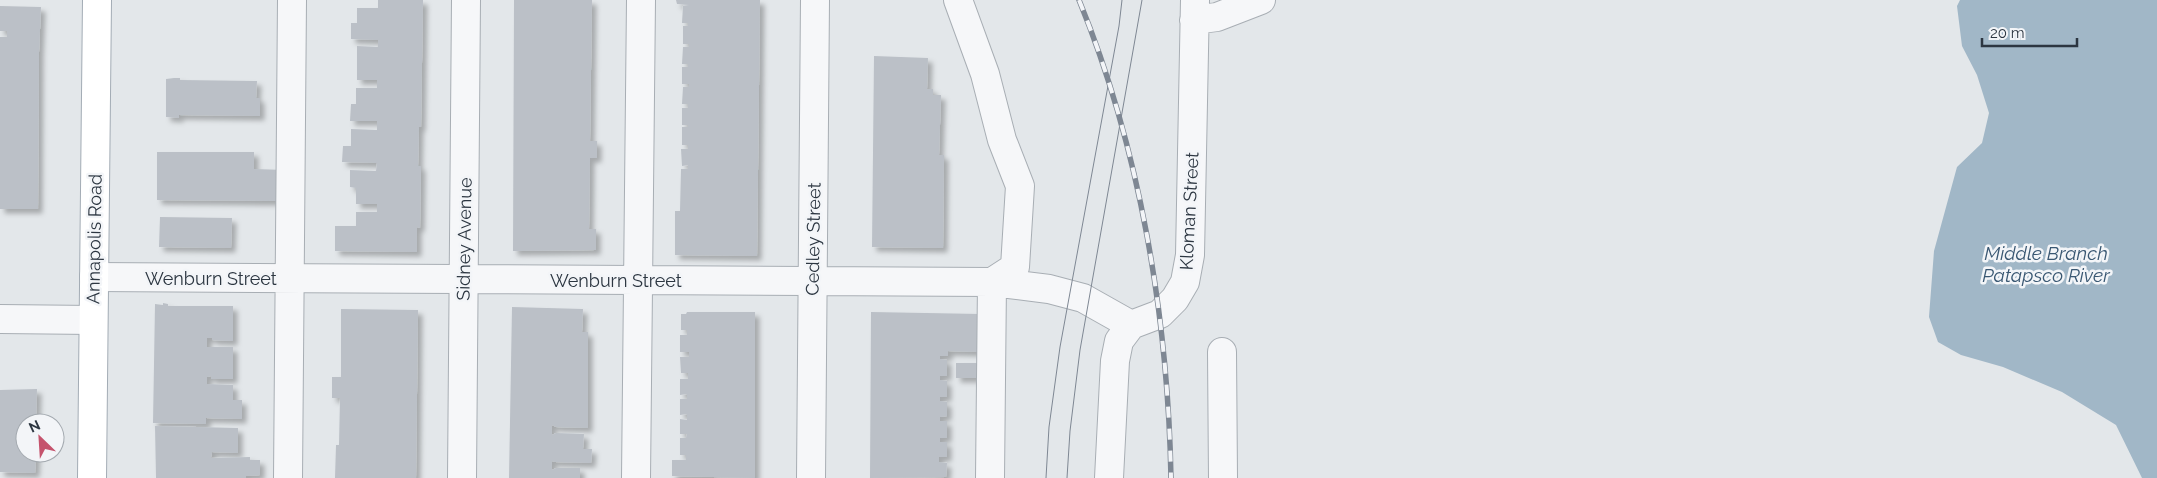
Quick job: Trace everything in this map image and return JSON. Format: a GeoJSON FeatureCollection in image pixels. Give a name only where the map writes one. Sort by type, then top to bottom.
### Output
{"type":"FeatureCollection","features":[{"type":"Feature","properties":{"kind":"main road","name":"Annapolis Road"},"geometry":{"type":"LineString","coordinates":[[92,478],[97,0]]}},
{"type":"Feature","properties":{"kind":"street"},"geometry":{"type":"LineString","coordinates":[[288,478],[292,0]]}},
{"type":"Feature","properties":{"kind":"street","name":"Sidney Avenue"},"geometry":{"type":"LineString","coordinates":[[462,478],[466,0]]}},
{"type":"Feature","properties":{"kind":"street"},"geometry":{"type":"LineString","coordinates":[[636,478],[640,0]]}},
{"type":"Feature","properties":{"kind":"street","name":"Cedley Street"},"geometry":{"type":"LineString","coordinates":[[811,478],[815,0]]}},
{"type":"Feature","properties":{"kind":"street"},"geometry":{"type":"LineString","coordinates":[[958,0],[985,74],[1002,140],[1020,186],[1015,267],[992,282],[990,478]]}},
{"type":"Feature","properties":{"kind":"street"},"geometry":{"type":"LineString","coordinates":[[1194,10],[1217,17],[1261,0]]}},
{"type":"Feature","properties":{"kind":"street","name":"Kloman Street"},"geometry":{"type":"LineString","coordinates":[[1130,325],[1160,314],[1176,299],[1185,282],[1190,255],[1194,10]]}},
{"type":"Feature","properties":{"kind":"street","name":"Wenburn Street"},"geometry":{"type":"LineString","coordinates":[[94,277],[992,282],[1049,289],[1083,298],[1130,325]]}},
{"type":"Feature","properties":{"kind":"street"},"geometry":{"type":"LineString","coordinates":[[0,319],[93,320]]}},
{"type":"Feature","properties":{"kind":"street"},"geometry":{"type":"LineString","coordinates":[[1108,478],[1115,361],[1119,342],[1130,325]]}},
{"type":"Feature","properties":{"kind":"street"},"geometry":{"type":"LineString","coordinates":[[1222,352],[1223,478]]}},
{"type":"Feature","properties":{"kind":"water","name":"Middle Branch Patapsco River"},"geometry":{"type":"Polygon","coordinates":[[[1960,0],[2157,0],[2157,478],[2142,478],[2116,425],[2062,392],[2003,367],[1961,355],[1938,342],[1929,317],[1934,251],[1957,167],[1982,143],[1989,113],[1977,75],[1962,46],[1957,6],[1960,0]]]}},
{"type":"Feature","properties":{"kind":"building"},"geometry":{"type":"Polygon","coordinates":[[[378,0],[423,0],[421,127],[419,127],[418,166],[421,166],[420,228],[417,227],[417,252],[335,251],[335,226],[356,226],[356,212],[377,212],[377,204],[356,204],[356,188],[350,187],[350,170],[376,171],[377,163],[342,162],[343,146],[351,146],[351,129],[377,130],[377,121],[350,121],[351,104],[356,104],[356,88],[377,88],[377,80],[357,80],[357,46],[378,47],[378,40],[351,39],[351,23],[357,23],[357,8],[378,8],[378,0]]]}},
{"type":"Feature","properties":{"kind":"building"},"geometry":{"type":"Polygon","coordinates":[[[514,0],[592,0],[590,141],[597,141],[597,158],[590,158],[589,229],[596,229],[596,250],[513,251],[514,0]]]}},
{"type":"Feature","properties":{"kind":"building"},"geometry":{"type":"Polygon","coordinates":[[[676,0],[760,0],[757,256],[675,255],[675,211],[680,211],[681,169],[688,169],[688,165],[682,166],[681,149],[688,149],[688,145],[682,145],[682,127],[688,127],[688,125],[682,125],[682,108],[688,108],[688,104],[682,104],[683,87],[689,87],[689,84],[682,84],[682,67],[688,67],[688,64],[682,64],[683,47],[689,47],[689,44],[683,44],[683,26],[688,26],[688,23],[682,23],[683,6],[689,5],[677,4],[676,0]]]}},
{"type":"Feature","properties":{"kind":"building"},"geometry":{"type":"Polygon","coordinates":[[[0,6],[41,7],[38,209],[0,209],[0,37],[7,37],[7,31],[0,31],[0,6]]]}},
{"type":"Feature","properties":{"kind":"building"},"geometry":{"type":"Polygon","coordinates":[[[874,56],[928,58],[927,89],[933,89],[933,95],[941,95],[939,155],[944,155],[943,248],[872,247],[874,56]]]}},
{"type":"Feature","properties":{"kind":"building"},"geometry":{"type":"Polygon","coordinates":[[[180,78],[180,80],[257,81],[256,98],[260,98],[260,116],[179,115],[179,118],[166,117],[166,79],[180,78]]]}},
{"type":"Feature","properties":{"kind":"building"},"geometry":{"type":"Polygon","coordinates":[[[157,152],[254,152],[254,169],[285,170],[285,201],[157,200],[157,152]]]}},
{"type":"Feature","properties":{"kind":"building"},"geometry":{"type":"Polygon","coordinates":[[[160,217],[232,218],[231,248],[159,247],[160,217]]]}},
{"type":"Feature","properties":{"kind":"building"},"geometry":{"type":"Polygon","coordinates":[[[163,303],[168,304],[168,306],[233,306],[233,341],[207,338],[207,347],[233,347],[233,379],[211,379],[211,376],[207,377],[207,384],[233,385],[233,400],[242,400],[242,419],[206,418],[206,424],[153,423],[155,304],[163,305],[163,303]]]}},
{"type":"Feature","properties":{"kind":"building"},"geometry":{"type":"Polygon","coordinates":[[[512,307],[583,309],[582,332],[588,332],[588,428],[556,427],[552,425],[552,435],[556,433],[584,434],[583,449],[592,449],[591,463],[552,461],[552,470],[556,468],[580,468],[580,478],[509,478],[512,307]]]}},
{"type":"Feature","properties":{"kind":"building"},"geometry":{"type":"Polygon","coordinates":[[[341,309],[418,310],[416,478],[335,478],[336,445],[339,445],[340,398],[332,398],[332,377],[341,377],[341,309]]]}},
{"type":"Feature","properties":{"kind":"building"},"geometry":{"type":"Polygon","coordinates":[[[687,312],[755,312],[755,478],[672,476],[672,460],[686,460],[686,455],[680,455],[680,438],[686,438],[687,434],[680,434],[680,419],[687,420],[687,414],[680,415],[680,399],[687,399],[687,394],[680,395],[680,379],[688,379],[688,373],[681,373],[680,357],[689,357],[689,352],[680,352],[680,335],[687,335],[687,330],[681,330],[681,314],[686,314],[687,312]]]}},
{"type":"Feature","properties":{"kind":"building"},"geometry":{"type":"Polygon","coordinates":[[[871,312],[981,314],[980,352],[948,351],[948,356],[940,356],[940,359],[947,360],[947,376],[940,376],[940,380],[947,381],[947,397],[940,397],[940,401],[947,402],[947,416],[940,417],[940,421],[947,421],[947,438],[940,438],[940,442],[947,442],[947,457],[939,457],[939,462],[947,463],[946,477],[870,478],[871,312]]]}},
{"type":"Feature","properties":{"kind":"building"},"geometry":{"type":"Polygon","coordinates":[[[956,363],[979,363],[980,378],[956,378],[956,363]]]}},
{"type":"Feature","properties":{"kind":"building"},"geometry":{"type":"Polygon","coordinates":[[[37,389],[36,413],[15,413],[15,463],[36,463],[35,473],[0,472],[0,390],[37,389]]]}},
{"type":"Feature","properties":{"kind":"building"},"geometry":{"type":"Polygon","coordinates":[[[155,426],[238,428],[238,453],[212,452],[211,458],[250,457],[250,460],[260,460],[260,475],[246,476],[246,478],[156,478],[155,426]]]}},
{"type":"Feature","properties":{"kind":"tram line"},"geometry":{"type":"LineString","coordinates":[[1046,478],[1049,427],[1060,347],[1119,26],[1122,0]]}},
{"type":"Feature","properties":{"kind":"tram line"},"geometry":{"type":"LineString","coordinates":[[1067,478],[1070,431],[1080,350],[1142,0]]}},
{"type":"Feature","properties":{"kind":"railway"},"geometry":{"type":"LineString","coordinates":[[1079,0],[1119,115],[1147,235],[1157,295],[1164,356],[1171,478]]}}]}
